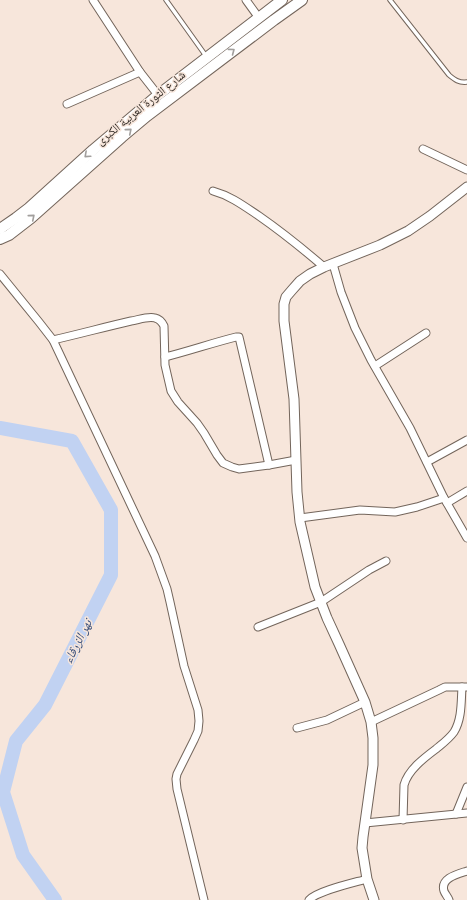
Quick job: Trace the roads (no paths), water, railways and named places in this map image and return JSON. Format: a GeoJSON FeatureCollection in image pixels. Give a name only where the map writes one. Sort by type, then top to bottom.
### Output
{"type":"FeatureCollection","features":[{"type":"Feature","properties":{"kind":"main road","name":"شارع الثورة العربية الكبرى"},"geometry":{"type":"LineString","coordinates":[[0,229],[29,208],[93,150],[158,95],[282,0]]}},
{"type":"Feature","properties":{"kind":"main road","name":"شارع الثورة العربية الكبرى"},"geometry":{"type":"LineString","coordinates":[[0,239],[9,235],[31,218],[147,116],[302,0]]}},
{"type":"Feature","properties":{"kind":"street"},"geometry":{"type":"LineString","coordinates":[[93,0],[140,72],[158,95]]}},
{"type":"Feature","properties":{"kind":"street"},"geometry":{"type":"LineString","coordinates":[[246,0],[259,18]]}},
{"type":"Feature","properties":{"kind":"street"},"geometry":{"type":"LineString","coordinates":[[67,104],[140,72]]}},
{"type":"Feature","properties":{"kind":"street"},"geometry":{"type":"LineString","coordinates":[[423,149],[467,170]]}},
{"type":"Feature","properties":{"kind":"street"},"geometry":{"type":"LineString","coordinates":[[374,900],[367,879],[362,848],[373,764],[373,738],[371,722],[364,702],[327,618],[315,587],[308,560],[297,492],[294,399],[284,321],[284,304],[286,297],[300,281],[310,274],[396,237],[418,224],[467,187]]}},
{"type":"Feature","properties":{"kind":"street"},"geometry":{"type":"LineString","coordinates":[[213,191],[232,198],[273,225],[324,267]]}},
{"type":"Feature","properties":{"kind":"street"},"geometry":{"type":"LineString","coordinates":[[333,264],[341,292],[355,328],[467,538]]}},
{"type":"Feature","properties":{"kind":"street"},"geometry":{"type":"LineString","coordinates":[[0,274],[53,340],[155,556],[167,589],[184,666],[198,710],[198,730],[176,779],[177,789],[204,900]]}},
{"type":"Feature","properties":{"kind":"street"},"geometry":{"type":"LineString","coordinates":[[53,340],[107,326],[147,318],[155,318],[164,326],[165,364],[171,391],[187,413],[197,423],[217,455],[224,463],[239,469],[296,460]]}},
{"type":"Feature","properties":{"kind":"street"},"geometry":{"type":"LineString","coordinates":[[375,366],[426,333]]}},
{"type":"Feature","properties":{"kind":"street"},"geometry":{"type":"LineString","coordinates":[[165,358],[211,343],[239,337],[270,465]]}},
{"type":"Feature","properties":{"kind":"street"},"geometry":{"type":"LineString","coordinates":[[427,462],[467,440]]}},
{"type":"Feature","properties":{"kind":"street"},"geometry":{"type":"LineString","coordinates":[[300,518],[360,510],[395,512],[446,501],[467,492]]}},
{"type":"Feature","properties":{"kind":"street"},"geometry":{"type":"LineString","coordinates":[[258,627],[321,602],[369,570],[386,561]]}},
{"type":"Feature","properties":{"kind":"street"},"geometry":{"type":"LineString","coordinates":[[371,722],[439,690],[445,688],[464,687],[460,718],[454,733],[428,754],[410,773],[406,780],[404,785],[403,820]]}},
{"type":"Feature","properties":{"kind":"street"},"geometry":{"type":"LineString","coordinates":[[297,728],[327,720],[364,702]]}},
{"type":"Feature","properties":{"kind":"street"},"geometry":{"type":"LineString","coordinates":[[456,814],[467,787]]}},
{"type":"Feature","properties":{"kind":"street"},"geometry":{"type":"LineString","coordinates":[[365,823],[467,813]]}},
{"type":"Feature","properties":{"kind":"street"},"geometry":{"type":"LineString","coordinates":[[449,900],[444,891],[444,884],[453,876],[467,871]]}},
{"type":"Feature","properties":{"kind":"street"},"geometry":{"type":"LineString","coordinates":[[309,900],[320,893],[367,879]]}},
{"type":"Feature","properties":{"kind":"lane"},"geometry":{"type":"LineString","coordinates":[[166,0],[207,57]]}},
{"type":"Feature","properties":{"kind":"lane"},"geometry":{"type":"LineString","coordinates":[[390,0],[449,75],[458,82],[467,82]]}},
{"type":"Feature","properties":{"kind":"waterway","name":"نهر الزرقاء"},"geometry":{"type":"LineString","coordinates":[[0,428],[72,441],[111,510],[111,575],[45,705],[16,741],[3,792],[23,855],[55,900]]}}]}
